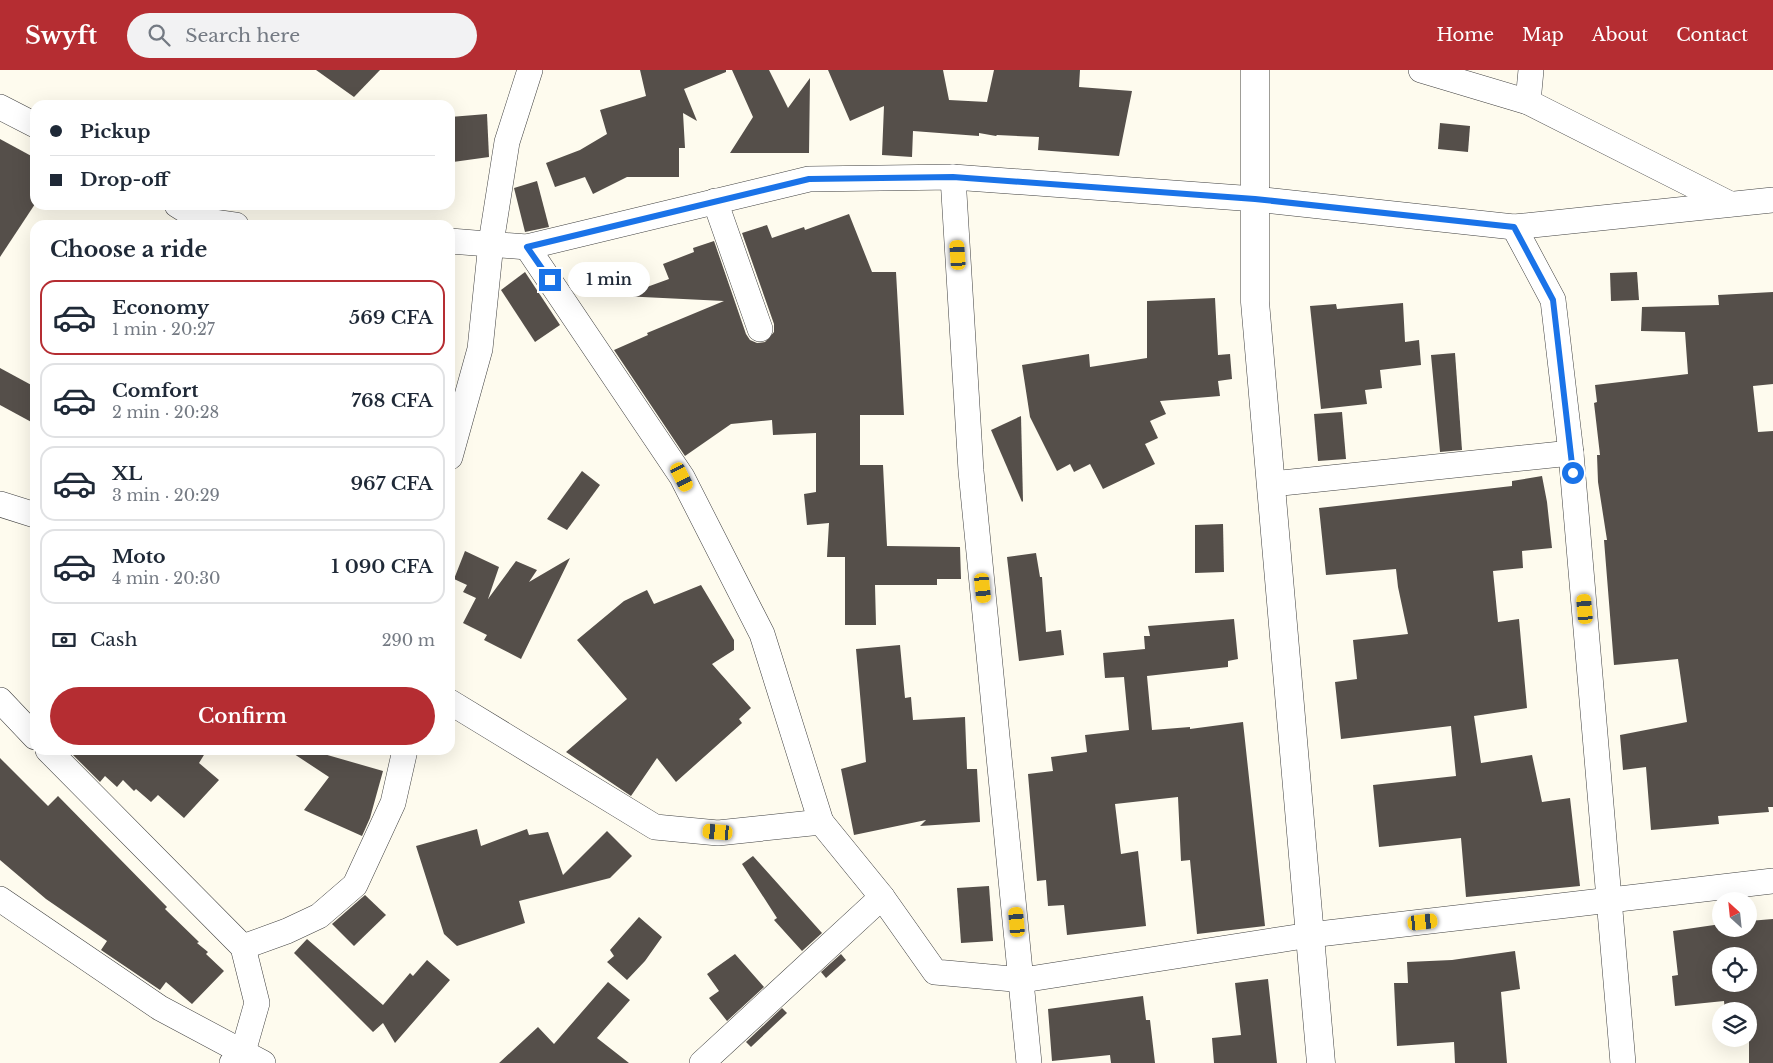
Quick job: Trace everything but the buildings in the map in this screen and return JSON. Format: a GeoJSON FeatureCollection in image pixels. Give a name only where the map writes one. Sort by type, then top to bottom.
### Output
{"type":"FeatureCollection","features":[{"type":"Feature","properties":{"kind":"street"},"geometry":{"type":"LineString","coordinates":[[455,439],[480,349],[491,243],[507,142],[530,70]]}},
{"type":"Feature","properties":{"kind":"street"},"geometry":{"type":"LineString","coordinates":[[1255,70],[1254,302],[1272,484],[1321,1063]]}},
{"type":"Feature","properties":{"kind":"street"},"geometry":{"type":"LineString","coordinates":[[1421,70],[1528,102],[1730,204]]}},
{"type":"Feature","properties":{"kind":"street"},"geometry":{"type":"LineString","coordinates":[[1528,102],[1531,70]]}},
{"type":"Feature","properties":{"kind":"street"},"geometry":{"type":"LineString","coordinates":[[0,107],[30,122]]}},
{"type":"Feature","properties":{"kind":"street"},"geometry":{"type":"LineString","coordinates":[[455,241],[527,247],[809,179],[953,177],[1255,199],[1514,227],[1773,200]]}},
{"type":"Feature","properties":{"kind":"street"},"geometry":{"type":"LineString","coordinates":[[953,177],[971,471],[1023,980],[1029,1063]]}},
{"type":"Feature","properties":{"kind":"street"},"geometry":{"type":"LineString","coordinates":[[715,201],[760,329]]}},
{"type":"Feature","properties":{"kind":"street"},"geometry":{"type":"LineString","coordinates":[[185,210],[201,220]]}},
{"type":"Feature","properties":{"kind":"street"},"geometry":{"type":"LineString","coordinates":[[1514,227],[1553,300],[1571,453],[1611,902],[1623,1063]]}},
{"type":"Feature","properties":{"kind":"street"},"geometry":{"type":"LineString","coordinates":[[527,247],[687,486],[762,634],[821,822],[882,897],[935,972],[1023,980],[1310,935],[1773,882]]}},
{"type":"Feature","properties":{"kind":"street"},"geometry":{"type":"LineString","coordinates":[[1272,484],[1571,453]]}},
{"type":"Feature","properties":{"kind":"street"},"geometry":{"type":"LineString","coordinates":[[0,504],[30,513]]}},
{"type":"Feature","properties":{"kind":"street"},"geometry":{"type":"LineString","coordinates":[[0,700],[30,732]]}},
{"type":"Feature","properties":{"kind":"street"},"geometry":{"type":"LineString","coordinates":[[455,705],[655,827],[718,832],[821,822]]}},
{"type":"Feature","properties":{"kind":"street"},"geometry":{"type":"LineString","coordinates":[[0,898],[160,1008],[246,1059],[257,1002],[243,946],[53,755]]}},
{"type":"Feature","properties":{"kind":"street"},"geometry":{"type":"LineString","coordinates":[[243,946],[287,931],[319,916],[354,884],[393,803],[404,755]]}},
{"type":"Feature","properties":{"kind":"street"},"geometry":{"type":"LineString","coordinates":[[702,1063],[882,897]]}},
{"type":"Feature","properties":{"kind":"route"},"geometry":{"type":"LineString","coordinates":[[550,280],[527,247],[809,179],[953,177],[1255,199],[1514,227],[1553,300],[1573,473]]}}]}
